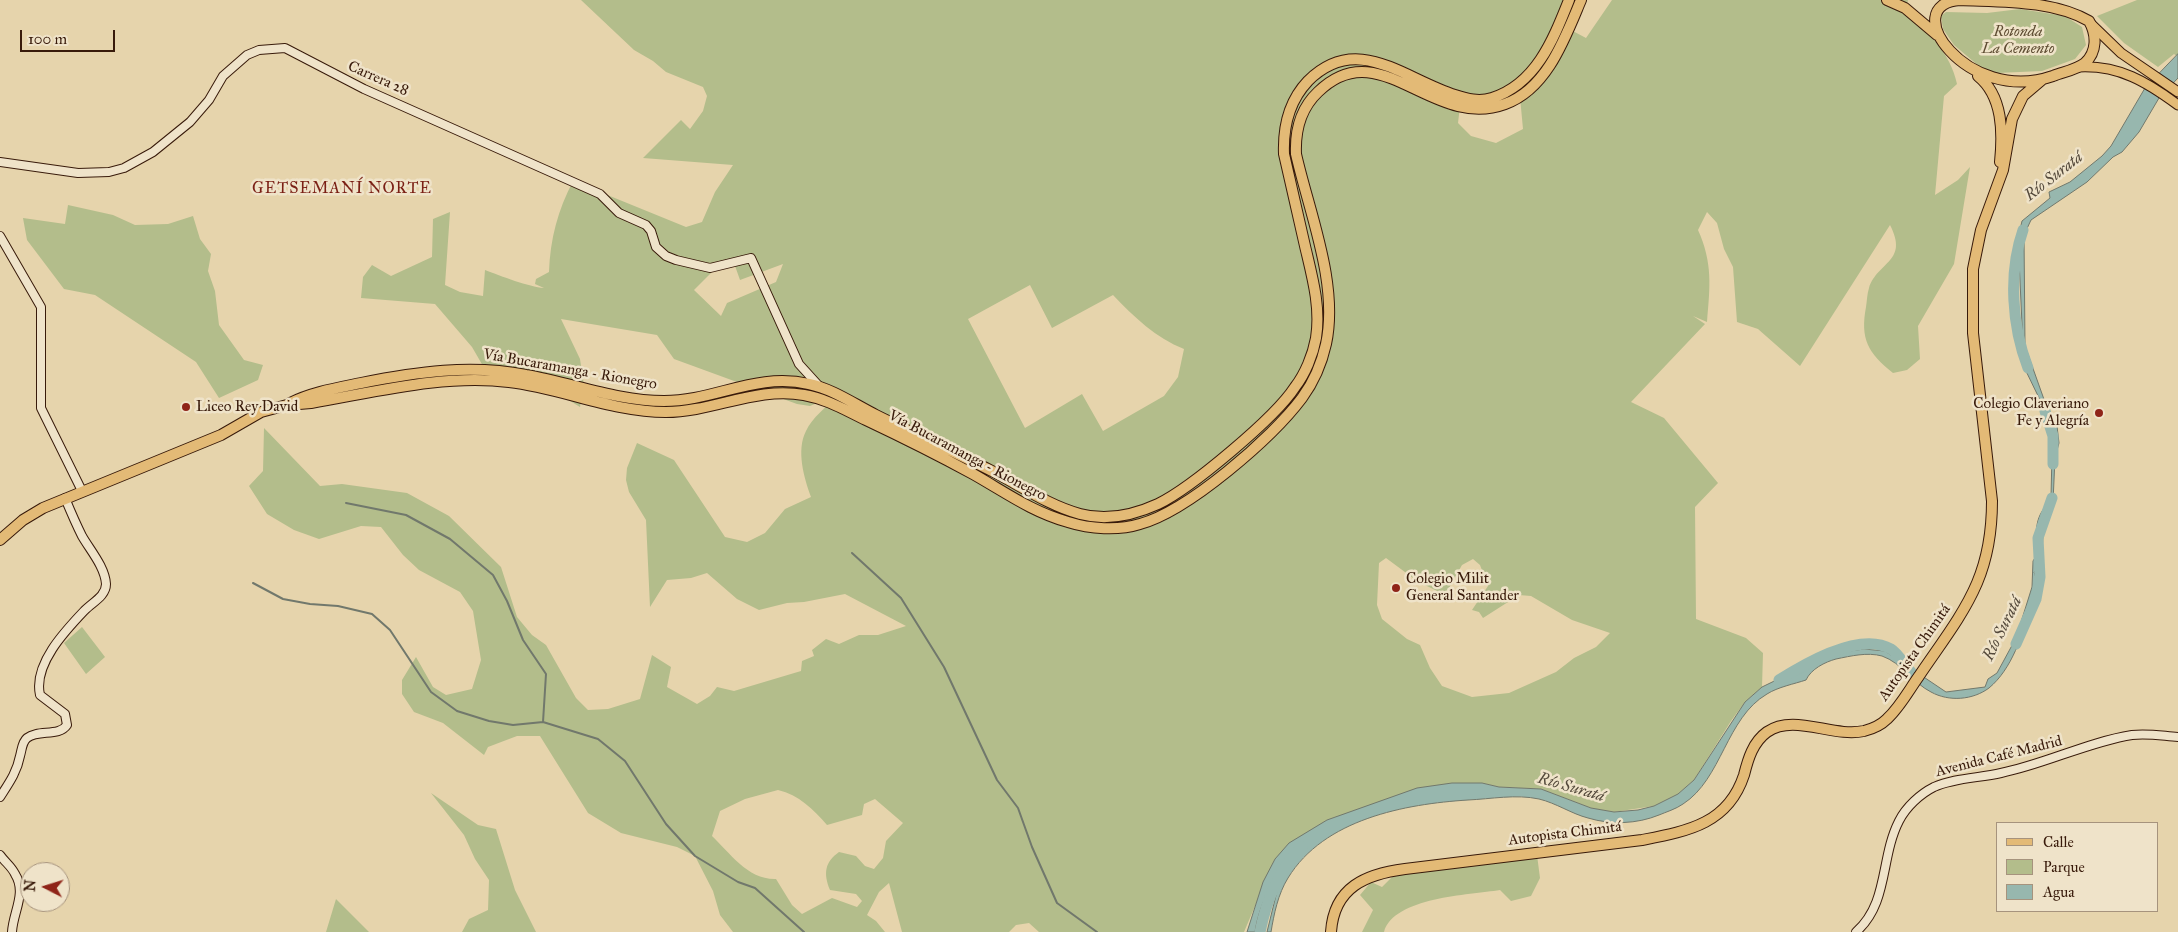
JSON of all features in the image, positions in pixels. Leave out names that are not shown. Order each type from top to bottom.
[{"type":"highway","name":"Vía Bucaramanga - Rionegro","points":[[287,405],[302,397],[340,387],[416,373],[465,369],[493,369],[518,373],[649,401],[686,400],[760,382],[795,382],[819,387],[993,472],[1042,500],[1069,511],[1092,517],[1127,515],[1162,502],[1221,459],[1270,415],[1295,388],[1307,367],[1315,341],[1317,318],[1316,293],[1284,154],[1284,134],[1295,98],[1306,83],[1316,74],[1333,64],[1348,59],[1365,59],[1386,64],[1422,83],[1462,98],[1476,100],[1491,98],[1517,87],[1532,73],[1554,35],[1569,0]]},
{"type":"highway","name":"Vía Bucaramanga - Rionegro","points":[[0,540],[23,520],[65,498],[221,435],[261,412],[287,405],[311,403],[463,379],[521,384],[594,402],[646,411],[693,410],[759,394],[779,392],[806,395],[833,403],[900,436],[972,474],[1015,500],[1045,514],[1067,522],[1095,527],[1140,525],[1198,495],[1226,471],[1287,416],[1304,395],[1316,372],[1326,344],[1329,317],[1328,292],[1296,154],[1295,134],[1300,119],[1316,93],[1338,77],[1365,70],[1384,75],[1438,101],[1460,107],[1479,110],[1506,104],[1520,97],[1537,81],[1550,63],[1569,29],[1581,0]]},
{"type":"highway","points":[[1887,0],[1916,16],[1941,40],[1956,58],[1972,70],[2002,80],[2027,81],[2043,79],[2078,67],[2088,59],[2094,48],[2095,36],[2089,22],[2062,8],[2045,5],[1959,0],[1944,6],[1936,16],[1936,29],[1941,40]]},
{"type":"highway","name":"Autopista Chimitá","points":[[1972,70],[1990,88],[1999,111],[2001,160],[1992,202]]},
{"type":"highway","name":"Autopista Chimitá","points":[[1330,932],[1334,915],[1342,899],[1364,878],[1379,872],[1642,840],[1690,828],[1720,814],[1726,808],[1739,789],[1754,746],[1768,731],[1780,726],[1792,726],[1850,732],[1862,731],[1887,719],[1904,698],[1962,613],[1977,582],[1986,557],[1991,528],[1992,501],[1972,333],[1972,301],[1976,251],[2003,170],[2012,119],[2018,105],[2032,87],[2043,79]]},
{"type":"main road","points":[[2089,22],[2121,53],[2176,90]]},
{"type":"main road","points":[[2078,67],[2112,68],[2144,82],[2178,106]]},
{"type":"street","name":"Carrera 28","points":[[0,162],[78,173],[109,172],[124,168],[153,152],[190,122],[209,100],[223,76],[247,55],[260,50],[285,48],[364,89],[600,194],[619,214],[646,225],[651,231],[656,247],[666,256],[691,265],[710,268],[751,258],[799,364]]},
{"type":"street","points":[[0,236],[31,287],[41,308],[41,408],[82,491]]},
{"type":"street","points":[[799,364],[819,387]]},
{"type":"street","points":[[795,382],[800,374],[799,364]]},
{"type":"street","points":[[0,797],[16,774],[22,746],[26,739],[35,734],[60,730],[67,725],[65,714],[40,695],[39,690],[44,665],[58,642],[78,618],[104,593],[106,584],[101,568],[82,535],[65,498]]},
{"type":"street","name":"Avenida Café Madrid","points":[[1856,932],[1867,920],[1878,901],[1892,838],[1899,820],[1912,803],[1931,789],[1948,782],[2025,767],[2126,736],[2178,737]]},
{"type":"street","points":[[0,855],[15,872],[20,885],[19,904],[12,932]]},
{"type":"green space","points":[[581,0],[1581,0],[1569,29],[1586,38],[1612,0],[1908,0],[1906,8],[1930,34],[1944,53],[1957,84],[1944,96],[1935,195],[1958,180],[1970,167],[1954,264],[1918,326],[1920,359],[1907,370],[1893,373],[1884,366],[1872,352],[1865,337],[1864,318],[1869,288],[1873,279],[1894,254],[1896,247],[1895,237],[1890,225],[1800,366],[1758,329],[1737,322],[1733,267],[1724,249],[1717,223],[1707,212],[1698,230],[1708,264],[1707,322],[1693,316],[1705,324],[1631,402],[1664,418],[1718,483],[1695,507],[1696,619],[1746,638],[1763,653],[1762,687],[1745,702],[1694,780],[1678,794],[1654,806],[1614,812],[1591,808],[1541,789],[1499,787],[1482,783],[1452,783],[1327,820],[1275,859],[1244,932],[1039,932],[1029,923],[1016,925],[1009,932],[902,932],[889,883],[879,892],[867,915],[876,921],[885,932],[733,932],[720,915],[713,891],[695,856],[677,847],[621,833],[588,813],[540,736],[517,736],[488,747],[484,755],[443,723],[414,712],[402,694],[402,680],[416,657],[433,687],[446,695],[472,689],[481,660],[473,611],[460,592],[419,570],[403,555],[381,527],[361,526],[319,539],[294,530],[267,514],[249,486],[263,471],[264,428],[320,486],[342,484],[407,493],[449,516],[501,567],[517,617],[532,635],[546,645],[576,698],[588,710],[608,709],[640,699],[652,655],[671,667],[667,687],[697,704],[710,696],[717,687],[734,691],[801,671],[802,661],[814,656],[812,650],[826,639],[839,644],[859,635],[878,635],[906,626],[845,594],[804,602],[787,603],[759,610],[737,599],[707,573],[691,578],[667,580],[650,607],[646,520],[629,492],[626,480],[627,468],[637,443],[674,460],[725,537],[747,542],[765,533],[785,509],[811,497],[802,464],[803,439],[812,421],[836,395],[810,406],[797,404],[674,359],[657,335],[561,319],[580,359],[584,385],[580,407],[554,391],[468,382],[308,406],[314,395],[483,366],[472,347],[435,304],[361,298],[363,277],[372,265],[391,276],[432,257],[433,219],[450,212],[445,285],[460,292],[483,296],[485,270],[544,288],[535,284],[536,279],[549,272],[551,248],[556,225],[573,181],[686,227],[702,222],[715,192],[733,165],[643,158],[681,120],[690,129],[703,111],[707,96],[703,87],[666,72],[653,61],[634,50]],"holes":[[[1520,97],[1523,129],[1496,143],[1471,136],[1458,123],[1460,106]],[[734,263],[740,280],[783,264],[776,282],[727,303],[721,316],[694,290],[720,264]],[[1030,285],[1052,328],[1113,295],[1146,326],[1164,339],[1184,349],[1178,377],[1164,396],[1103,431],[1082,394],[1025,428],[968,319]],[[1386,558],[1417,581],[1445,595],[1462,565],[1473,559],[1480,565],[1488,586],[1472,610],[1479,612],[1483,618],[1519,595],[1531,596],[1572,620],[1610,633],[1596,647],[1574,658],[1556,672],[1509,693],[1472,697],[1442,686],[1430,668],[1420,645],[1407,639],[1382,619],[1377,605],[1379,563]],[[778,790],[793,795],[805,803],[827,825],[862,815],[864,804],[875,799],[903,823],[886,841],[883,858],[874,869],[865,866],[856,856],[839,852],[828,864],[826,878],[830,890],[856,894],[862,901],[857,907],[832,898],[802,914],[792,905],[776,879],[766,878],[748,870],[712,836],[720,811],[745,799]]]},
{"type":"green space","points":[[2137,0],[2178,0],[2178,57],[2174,54],[2158,67],[2124,43],[2097,16]]},
{"type":"green space","name":"Rotonda La Cemento","points":[[2020,9],[2065,16],[2082,27],[2086,45],[2075,59],[2042,71],[1997,73],[1980,67],[1954,45],[1943,29],[1941,16],[1946,12],[1987,13]]},
{"type":"green space","points":[[68,205],[113,215],[135,225],[168,224],[193,216],[200,239],[211,254],[208,271],[215,291],[219,325],[244,360],[263,365],[258,380],[219,398],[196,362],[95,295],[64,289],[27,240],[23,218],[65,224]]},
{"type":"green space","points":[[82,627],[105,657],[86,674],[64,643]]},
{"type":"green space","points":[[431,793],[478,825],[496,829],[515,890],[536,932],[462,932],[469,919],[488,910],[489,880],[475,859],[464,835]]},
{"type":"green space","points":[[1537,855],[1540,878],[1531,896],[1511,901],[1500,890],[1452,896],[1402,911],[1391,920],[1384,932],[1362,932],[1373,910],[1360,895],[1371,882],[1382,887],[1396,873]]},
{"type":"green space","points":[[336,899],[369,932],[326,932]]},
{"type":"water","points":[[2178,54],[2178,78],[2159,98],[2139,132],[2122,152],[2113,157],[2087,182],[2031,220],[2024,235],[2025,346],[2046,405],[2057,426],[2059,443],[2055,458],[2053,502],[2044,519],[2041,568],[2034,572],[2037,581],[2027,617],[2016,650],[2004,671],[1989,688],[1968,697],[1945,697],[1931,692],[1896,663],[1882,656],[1871,654],[1832,660],[1815,669],[1806,680],[1771,692],[1753,705],[1742,718],[1707,780],[1696,793],[1674,809],[1651,818],[1633,822],[1606,822],[1582,816],[1539,799],[1504,797],[1418,806],[1368,818],[1344,828],[1322,841],[1303,858],[1285,884],[1277,904],[1271,932],[1267,932],[1279,883],[1296,853],[1281,871],[1265,899],[1257,920],[1255,932],[1247,932],[1263,882],[1275,859],[1289,843],[1327,820],[1417,788],[1452,783],[1482,783],[1499,787],[1541,789],[1591,808],[1614,812],[1638,810],[1654,806],[1678,794],[1694,780],[1745,702],[1762,687],[1799,669],[1842,652],[1864,649],[1885,651],[1946,692],[1985,687],[1988,679],[1997,673],[2016,638],[2032,587],[2033,561],[2039,551],[2036,531],[2037,524],[2042,512],[2051,502],[2052,453],[2055,442],[2041,402],[2024,367],[2018,238],[2022,221],[2050,198],[2049,192],[2070,182],[2102,156],[2111,146],[2145,88]]},
{"type":"waterway","name":"Río Suratá","points":[[2023,230],[2015,264],[2014,300],[2018,335],[2028,368]]},
{"type":"waterway","name":"Río Suratá","points":[[2045,411],[2053,436],[2053,464]]},
{"type":"waterway","name":"Río Suratá","points":[[2016,644],[2036,599],[2040,577],[2038,538],[2052,498]]},
{"type":"waterway","points":[[346,503],[406,515],[450,539],[493,575],[507,601],[523,640],[546,674],[543,722]]},
{"type":"waterway","points":[[852,553],[901,598],[944,667],[997,780],[1018,808],[1032,847],[1057,903],[1097,932]]},
{"type":"waterway","points":[[253,583],[283,599],[310,604],[338,606],[372,614],[390,630],[431,692],[457,711],[489,721],[513,725],[543,722],[598,739],[625,761],[666,824],[695,856],[738,882],[755,888],[804,932]]},
{"type":"waterway","name":"Río Suratá","points":[[1779,680],[1817,658],[1864,644],[1878,645],[1891,649],[1911,672]]},
{"type":"waterway","name":"Río Suratá","points":[[1260,932],[1270,897],[1280,875],[1302,847]]},
{"type":"place","name":"Liceo Rey David","points":[[186,407]]},
{"type":"place","name":"Colegio Claveriano Fe y Alegría","points":[[2099,413]]},
{"type":"place","name":"Colegio Milit General Santander","points":[[1396,588]]},
{"type":"district","name":"GETSEMANÍ NORTE","points":[[342,189]]}]
